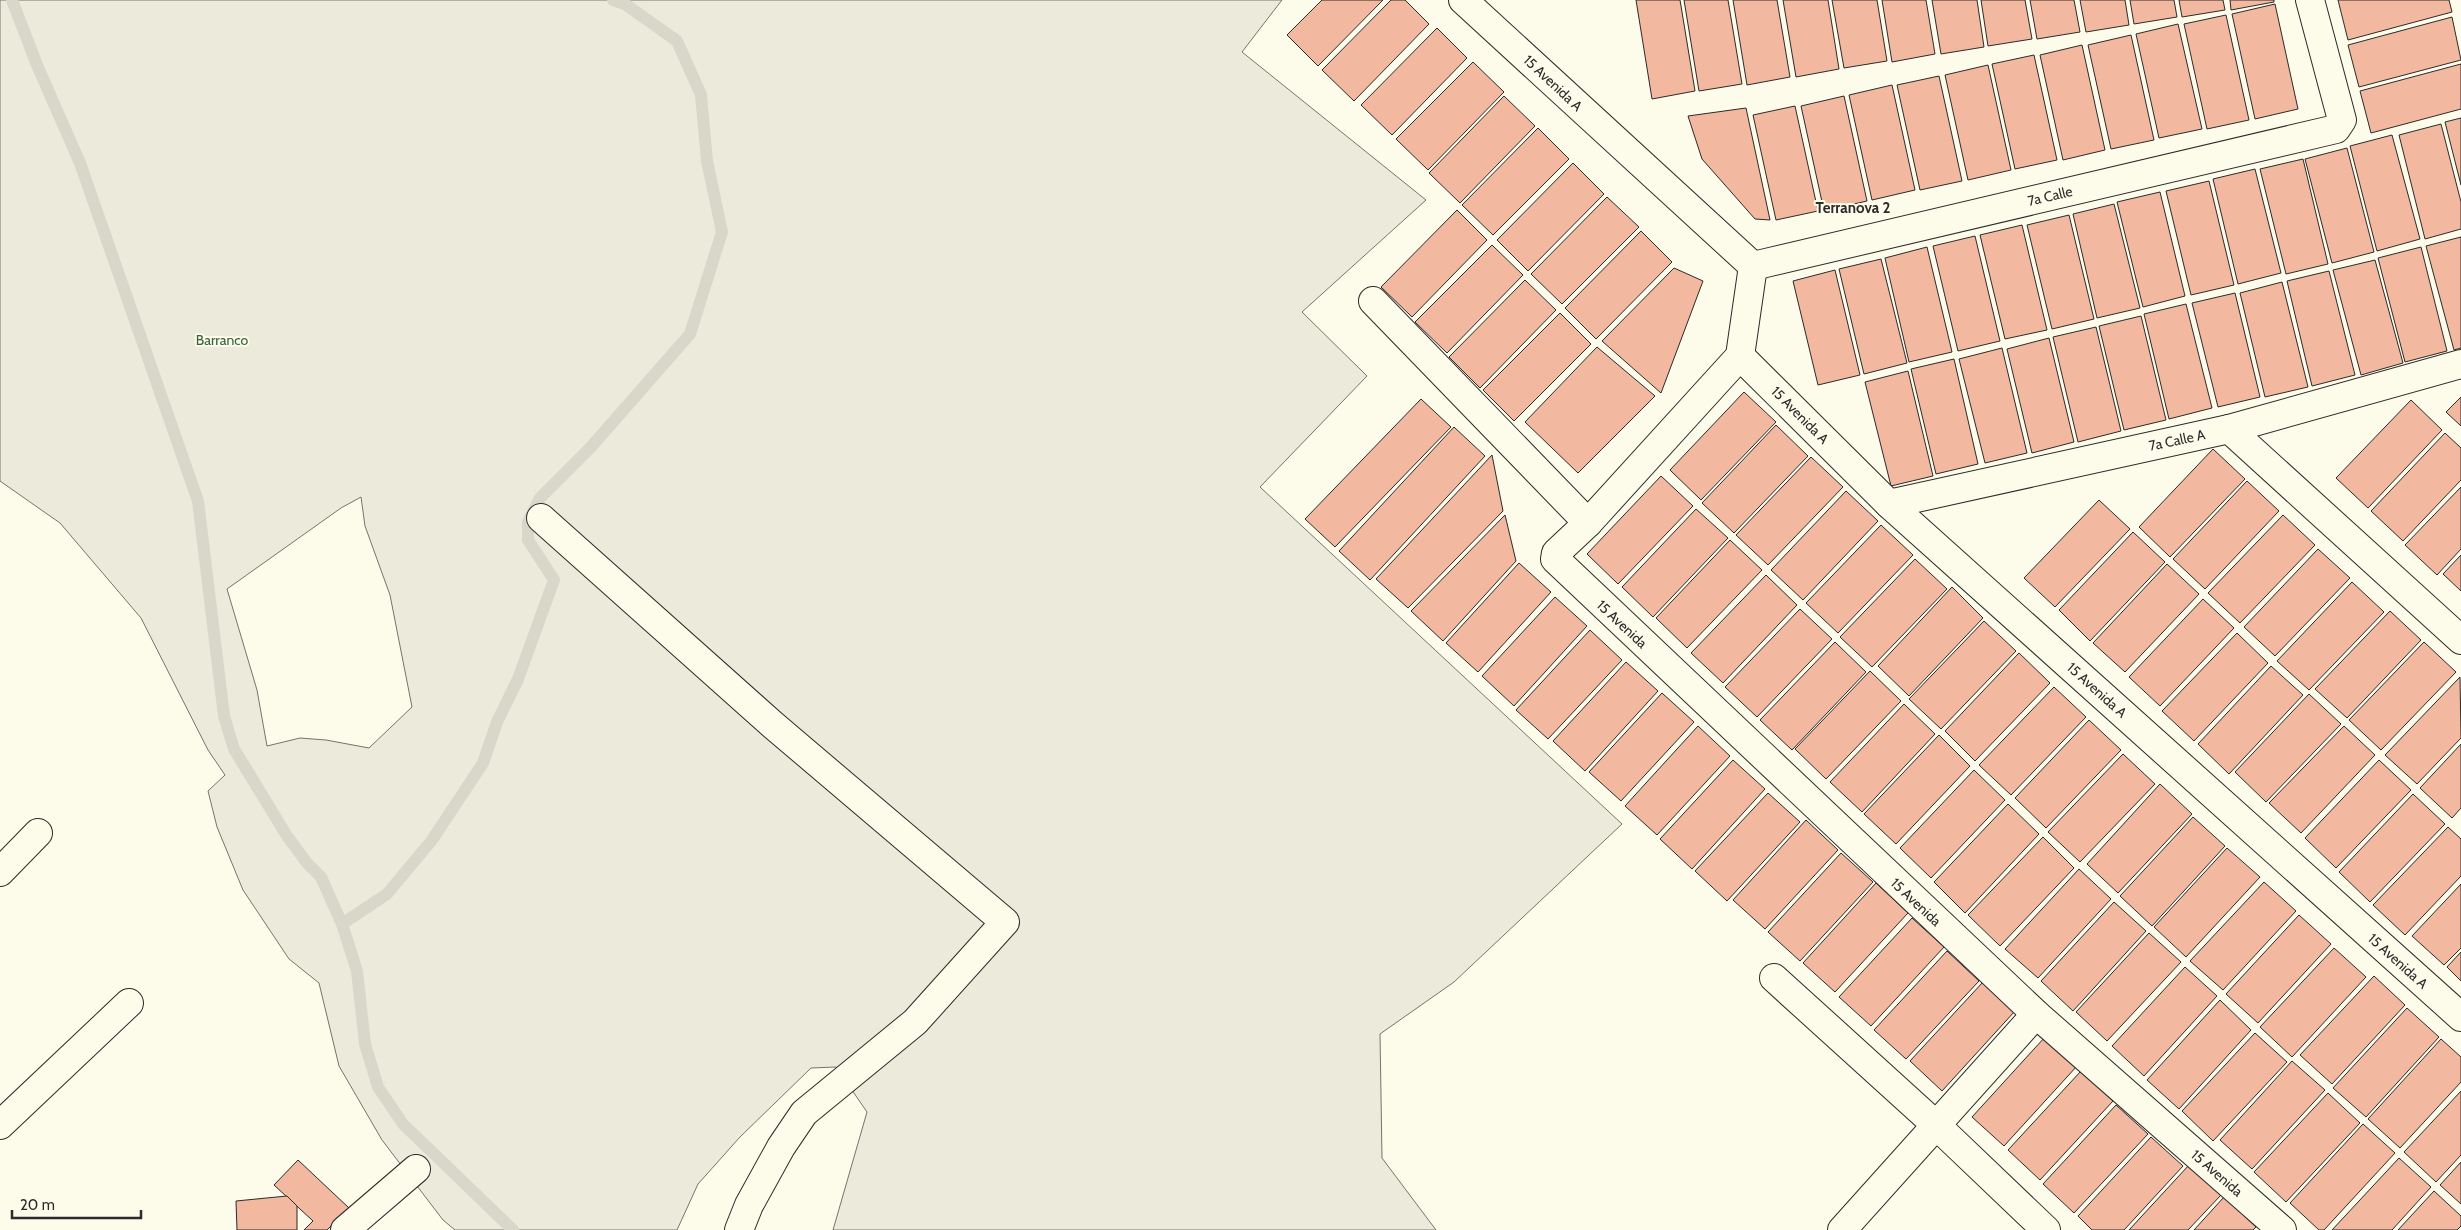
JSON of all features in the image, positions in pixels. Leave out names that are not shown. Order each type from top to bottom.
[{"type":"street","name":"15 Avenida A","points":[[1463,0],[1753,266]]},
{"type":"street","name":"7a Calle","points":[[1753,266],[2336,129],[2342,120],[2310,0]]},
{"type":"street","points":[[1373,301],[1588,523],[1740,356],[1753,266]]},
{"type":"street","name":"15 Avenida A","points":[[1740,356],[1890,504],[2461,1017]]},
{"type":"street","name":"7a Calle A","points":[[1890,504],[2229,429],[2461,364]]},
{"type":"street","points":[[2229,429],[2461,640]]},
{"type":"street","points":[[541,518],[773,725],[1005,922],[915,1022],[804,1113],[781,1147],[749,1205],[739,1230]]},
{"type":"street","name":"15 Avenida","points":[[1588,523],[1556,553],[1555,559],[1559,565],[2036,1014],[2282,1230]]},
{"type":"street","points":[[0,872],[38,833]]},
{"type":"street","points":[[1774,978],[1936,1125],[2046,1230]]},
{"type":"street","points":[[0,1126],[129,1003]]},
{"type":"street","points":[[1842,1230],[2036,1014]]},
{"type":"street","points":[[346,1230],[416,1169]]},
{"type":"green space","name":"Barranco","points":[[0,0],[1282,0],[1242,52],[1426,200],[1302,312],[1367,376],[1260,487],[1622,824],[1454,982],[1380,1034],[1382,1158],[1436,1230],[833,1230],[867,1112],[836,1067],[811,1068],[740,1137],[698,1184],[677,1230],[455,1230],[443,1220],[382,1140],[339,1066],[319,983],[289,959],[243,890],[217,827],[208,791],[225,775],[208,750],[141,618],[60,523],[0,481]],"holes":[[[361,497],[365,526],[390,595],[412,707],[369,748],[326,740],[300,738],[267,746],[257,690],[227,589],[341,508]]]},
{"type":"building","points":[[1322,0],[1383,0],[1318,66],[1287,35]]},
{"type":"building","points":[[1391,0],[1405,0],[1429,24],[1354,101],[1322,70]]},
{"type":"building","points":[[1636,0],[1680,0],[1695,91],[1652,99]]},
{"type":"building","points":[[1684,0],[1728,0],[1742,84],[1699,91]]},
{"type":"building","points":[[1733,0],[1777,0],[1790,77],[1747,85]]},
{"type":"building","points":[[1783,0],[1828,0],[1839,69],[1796,77]]},
{"type":"building","points":[[1832,0],[1877,0],[1887,61],[1844,68]]},
{"type":"building","points":[[1882,0],[1926,0],[1935,54],[1892,62]]},
{"type":"building","points":[[1932,0],[1977,0],[1984,47],[1941,54]]},
{"type":"building","points":[[1981,0],[2025,0],[2032,39],[1988,46]]},
{"type":"building","points":[[2030,0],[2074,0],[2080,32],[2037,39]]},
{"type":"building","points":[[2080,0],[2125,0],[2129,25],[2086,32]]},
{"type":"building","points":[[2130,0],[2174,0],[2177,17],[2134,24]]},
{"type":"building","points":[[2179,0],[2223,0],[2225,10],[2182,17]]},
{"type":"building","points":[[2230,0],[2274,0],[2274,2],[2231,10]]},
{"type":"building","points":[[2338,0],[2449,0],[2452,12],[2348,40]]},
{"type":"building","points":[[2275,4],[2298,109],[2255,119],[2232,14]]},
{"type":"building","points":[[2226,15],[2249,120],[2207,129],[2184,24]]},
{"type":"building","points":[[2452,17],[2461,60],[2359,87],[2348,45]]},
{"type":"building","points":[[2178,24],[2202,129],[2159,138],[2136,34]]},
{"type":"building","points":[[1437,28],[1467,58],[1392,135],[1361,105]]},
{"type":"building","points":[[2131,35],[2154,140],[2111,149],[2088,45]]},
{"type":"building","points":[[2082,45],[2105,150],[2063,160],[2040,55]]},
{"type":"building","points":[[2034,55],[2057,160],[2015,169],[1992,64]]},
{"type":"building","points":[[1473,62],[1504,92],[1428,170],[1396,139]]},
{"type":"building","points":[[2461,64],[2461,109],[2371,133],[2360,91]]},
{"type":"building","points":[[1988,65],[2011,170],[1968,180],[1945,75]]},
{"type":"building","points":[[1939,76],[1962,181],[1920,190],[1897,85]]},
{"type":"building","points":[[1892,85],[1915,190],[1872,200],[1849,95]]},
{"type":"building","points":[[1504,96],[1535,126],[1460,203],[1429,173]]},
{"type":"building","points":[[1844,96],[1867,201],[1824,211],[1801,106]]},
{"type":"building","points":[[1795,106],[1818,211],[1776,220],[1753,115]]},
{"type":"building","points":[[1746,108],[1770,220],[1755,219],[1702,159],[1688,116]]},
{"type":"building","points":[[2461,118],[2461,185],[2445,122]]},
{"type":"building","points":[[2441,124],[2461,202],[2461,229],[2425,239],[2399,135]]},
{"type":"building","points":[[1538,128],[1569,159],[1493,235],[1462,205]]},
{"type":"building","points":[[2392,135],[2420,239],[2377,251],[2350,146]]},
{"type":"building","points":[[2347,148],[2374,252],[2332,263],[2305,159]]},
{"type":"building","points":[[2303,159],[2328,264],[2286,274],[2260,169]]},
{"type":"building","points":[[1573,163],[1604,194],[1528,271],[1497,240]]},
{"type":"building","points":[[2255,169],[2281,273],[2238,284],[2213,179]]},
{"type":"building","points":[[2209,181],[2234,285],[2191,295],[2166,191]]},
{"type":"building","points":[[2160,192],[2185,296],[2143,307],[2117,202]]},
{"type":"building","points":[[1607,197],[1639,227],[1562,304],[1531,274]]},
{"type":"building","points":[[2114,204],[2140,308],[2097,318],[2073,214]]},
{"type":"building","points":[[1457,210],[1487,240],[1412,317],[1381,287]]},
{"type":"building","points":[[2069,215],[2094,319],[2052,329],[2027,225]]},
{"type":"building","points":[[2022,225],[2047,330],[2005,339],[1980,235]]},
{"type":"building","points":[[1641,231],[1672,262],[1596,339],[1565,308]]},
{"type":"building","points":[[1975,236],[2000,341],[1958,351],[1933,246]]},
{"type":"building","points":[[2461,237],[2461,348],[2454,350],[2426,246]]},
{"type":"building","points":[[1492,245],[1523,275],[1447,353],[1415,322]]},
{"type":"building","points":[[1927,247],[1952,352],[1909,362],[1885,258]]},
{"type":"building","points":[[2421,247],[2447,351],[2405,362],[2378,258]]},
{"type":"building","points":[[1881,259],[1907,363],[1864,374],[1839,269]]},
{"type":"building","points":[[2375,260],[2403,363],[2361,375],[2333,270]]},
{"type":"building","points":[[1674,268],[1703,281],[1661,393],[1602,341]]},
{"type":"building","points":[[1835,270],[1860,375],[1818,385],[1793,281]]},
{"type":"building","points":[[2329,271],[2355,375],[2312,386],[2287,281]]},
{"type":"building","points":[[1525,280],[1556,310],[1480,388],[1449,357]]},
{"type":"building","points":[[2282,282],[2308,387],[2265,397],[2240,293]]},
{"type":"building","points":[[2235,293],[2260,397],[2218,407],[2192,303]]},
{"type":"building","points":[[2186,304],[2212,408],[2169,419],[2144,314]]},
{"type":"building","points":[[1560,313],[1591,344],[1514,421],[1483,390]]},
{"type":"building","points":[[2141,316],[2166,420],[2124,430],[2099,326]]},
{"type":"building","points":[[2096,327],[2121,431],[2078,442],[2053,337]]},
{"type":"building","points":[[2049,338],[2074,442],[2032,453],[2007,349]]},
{"type":"building","points":[[1597,347],[1655,396],[1578,473],[1525,422]]},
{"type":"building","points":[[2002,348],[2027,453],[1985,463],[1959,359]]},
{"type":"building","points":[[1954,359],[1978,464],[1936,474],[1911,369]]},
{"type":"building","points":[[1908,371],[1933,476],[1891,486],[1865,382]]},
{"type":"building","points":[[1744,392],[1776,422],[1701,500],[1670,470]]},
{"type":"building","points":[[2461,397],[2461,426],[2446,412]]},
{"type":"building","points":[[1421,399],[1451,427],[1335,547],[1305,519]]},
{"type":"building","points":[[2411,400],[2442,430],[2368,508],[2336,478]]},
{"type":"building","points":[[1776,425],[1808,456],[1734,533],[1702,503]]},
{"type":"building","points":[[1454,427],[1485,456],[1370,580],[1339,551]]},
{"type":"building","points":[[2445,433],[2461,448],[2461,480],[2403,541],[2371,511]]},
{"type":"building","points":[[2213,449],[2245,479],[2170,557],[2139,527]]},
{"type":"building","points":[[1492,455],[1503,511],[1408,608],[1376,579]]},
{"type":"building","points":[[1811,457],[1843,487],[1768,565],[1736,535]]},
{"type":"building","points":[[1661,476],[1693,506],[1618,584],[1587,554]]},
{"type":"building","points":[[2247,481],[2279,511],[2205,589],[2173,559]]},
{"type":"building","points":[[2461,487],[2461,549],[2437,575],[2405,545]]},
{"type":"building","points":[[1846,491],[1878,521],[1803,600],[1771,570]]},
{"type":"building","points":[[2099,500],[2130,529],[2055,607],[2024,578]]},
{"type":"building","points":[[1696,509],[1728,538],[1653,617],[1622,587]]},
{"type":"building","points":[[1505,515],[1516,561],[1443,641],[1411,611]]},
{"type":"building","points":[[2283,515],[2315,545],[2240,623],[2208,593]]},
{"type":"building","points":[[1881,525],[1913,555],[1838,633],[1806,603]]},
{"type":"building","points":[[2133,532],[2165,562],[2090,641],[2059,610]]},
{"type":"building","points":[[1730,540],[1762,570],[1687,648],[1656,618]]},
{"type":"building","points":[[2318,549],[2350,578],[2275,656],[2244,627]]},
{"type":"building","points":[[2461,555],[2461,591],[2443,574]]},
{"type":"building","points":[[1915,559],[1947,589],[1872,667],[1840,637]]},
{"type":"building","points":[[1519,563],[1551,592],[1478,672],[1446,643]]},
{"type":"building","points":[[2167,564],[2199,594],[2125,672],[2093,643]]},
{"type":"building","points":[[1766,575],[1797,605],[1723,683],[1691,653]]},
{"type":"building","points":[[2352,582],[2384,612],[2309,690],[2277,661]]},
{"type":"building","points":[[1952,587],[1983,618],[1909,696],[1878,666]]},
{"type":"building","points":[[1555,597],[1587,626],[1514,706],[1482,676]]},
{"type":"building","points":[[2203,599],[2234,628],[2160,706],[2129,677]]},
{"type":"building","points":[[1800,609],[1832,639],[1757,717],[1725,687]]},
{"type":"building","points":[[2390,611],[2421,640],[2347,718],[2315,689]]},
{"type":"building","points":[[1984,621],[2016,651],[1941,729],[1909,699]]},
{"type":"building","points":[[1590,630],[1622,660],[1548,739],[1516,710]]},
{"type":"building","points":[[2237,633],[2268,663],[2194,741],[2162,711]]},
{"type":"building","points":[[1835,642],[1866,672],[1792,750],[1760,720]]},
{"type":"building","points":[[2424,642],[2456,672],[2381,750],[2349,720]]},
{"type":"building","points":[[2019,653],[2050,683],[1975,761],[1945,731]]},
{"type":"building","points":[[1626,662],[1658,691],[1585,771],[1553,741]]},
{"type":"building","points":[[2271,666],[2303,695],[2229,774],[2198,744]]},
{"type":"building","points":[[1870,671],[1901,701],[1826,779],[1795,749]]},
{"type":"building","points":[[2460,677],[2461,738],[2417,784],[2385,755]]},
{"type":"building","points":[[2054,687],[2086,717],[2011,795],[1979,765]]},
{"type":"building","points":[[1662,693],[1694,722],[1621,801],[1589,772]]},
{"type":"building","points":[[2309,694],[2341,724],[2266,802],[2235,772]]},
{"type":"building","points":[[1904,704],[1935,734],[1862,812],[1830,782]]},
{"type":"building","points":[[2089,720],[2121,750],[2046,828],[2015,798]]},
{"type":"building","points":[[1698,726],[1730,756],[1657,835],[1625,806]]},
{"type":"building","points":[[2344,726],[2375,755],[2301,833],[2269,803]]},
{"type":"building","points":[[1939,735],[1970,766],[1896,844],[1864,814]]},
{"type":"building","points":[[2461,744],[2461,808],[2452,818],[2420,788]]},
{"type":"building","points":[[2123,754],[2155,784],[2080,862],[2048,832]]},
{"type":"building","points":[[1733,760],[1765,789],[1692,869],[1660,839]]},
{"type":"building","points":[[2379,760],[2411,790],[2336,868],[2305,838]]},
{"type":"building","points":[[1974,770],[2005,800],[1931,878],[1900,848]]},
{"type":"building","points":[[2160,784],[2192,814],[2118,893],[2087,864]]},
{"type":"building","points":[[1768,793],[1800,822],[1727,901],[1695,871]]},
{"type":"building","points":[[2413,794],[2445,824],[2370,902],[2339,872]]},
{"type":"building","points":[[2008,804],[2039,834],[1965,913],[1934,882]]},
{"type":"building","points":[[2193,817],[2225,846],[2152,926],[2120,896]]},
{"type":"building","points":[[1806,820],[1838,850],[1765,929],[1733,900]]},
{"type":"building","points":[[2448,827],[2461,839],[2461,876],[2405,935],[2373,905]]},
{"type":"building","points":[[2043,837],[2074,868],[2000,946],[1968,915]]},
{"type":"building","points":[[2227,848],[2260,877],[2186,957],[2154,927]]},
{"type":"building","points":[[1841,853],[1873,882],[1800,961],[1768,932]]},
{"type":"building","points":[[2079,869],[2111,899],[2038,978],[2005,949]]},
{"type":"building","points":[[2264,882],[2296,911],[2223,990],[2190,961]]},
{"type":"building","points":[[1876,883],[1908,913],[1835,992],[1803,963]]},
{"type":"building","points":[[2461,884],[2461,948],[2444,965],[2412,936]]},
{"type":"building","points":[[2114,902],[2146,931],[2073,1011],[2041,981]]},
{"type":"building","points":[[2299,915],[2331,944],[2258,1023],[2226,994]]},
{"type":"building","points":[[1912,918],[1944,947],[1871,1026],[1839,997]]},
{"type":"building","points":[[2149,933],[2181,962],[2107,1041],[2076,1012]]},
{"type":"building","points":[[2334,948],[2366,977],[2292,1057],[2260,1027]]},
{"type":"building","points":[[1947,951],[1979,981],[1906,1059],[1874,1030]]},
{"type":"building","points":[[2461,952],[2461,981],[2447,967]]},
{"type":"building","points":[[2185,967],[2217,996],[2144,1076],[2112,1046]]},
{"type":"building","points":[[2374,976],[2405,1005],[2332,1084],[2300,1055]]},
{"type":"building","points":[[1983,982],[2015,1011],[1942,1091],[1910,1061]]},
{"type":"building","points":[[2220,1000],[2251,1030],[2179,1109],[2147,1080]]},
{"type":"building","points":[[2407,1008],[2439,1037],[2366,1117],[2333,1088]]},
{"type":"building","points":[[2255,1033],[2287,1062],[2213,1141],[2182,1111]]},
{"type":"building","points":[[2045,1037],[2077,1066],[2004,1146],[1972,1117]]},
{"type":"building","points":[[2441,1039],[2461,1057],[2461,1082],[2400,1148],[2368,1119]]},
{"type":"building","points":[[2292,1061],[2325,1090],[2252,1169],[2220,1140]]},
{"type":"building","points":[[2081,1071],[2113,1101],[2040,1180],[2008,1150]]},
{"type":"building","points":[[2461,1091],[2461,1155],[2436,1182],[2404,1152]]},
{"type":"building","points":[[2328,1093],[2360,1123],[2286,1202],[2254,1172]]},
{"type":"building","points":[[2116,1105],[2148,1134],[2074,1213],[2043,1184]]},
{"type":"building","points":[[2363,1124],[2395,1153],[2324,1230],[2319,1230],[2290,1203]]},
{"type":"building","points":[[2151,1137],[2183,1166],[2124,1230],[2092,1230],[2078,1216]]},
{"type":"building","points":[[2399,1158],[2431,1187],[2392,1230],[2332,1230]]},
{"type":"building","points":[[298,1160],[349,1208],[327,1230],[304,1230],[313,1221],[274,1185]]},
{"type":"building","points":[[2461,1162],[2461,1204],[2440,1185]]},
{"type":"building","points":[[2189,1165],[2221,1195],[2188,1230],[2129,1230]]},
{"type":"building","points":[[2434,1191],[2461,1216],[2461,1226],[2457,1230],[2398,1230]]},
{"type":"building","points":[[287,1196],[297,1206],[297,1230],[237,1230],[236,1201]]},
{"type":"building","points":[[2224,1197],[2256,1227],[2253,1230],[2194,1230]]},
{"type":"waterway","points":[[12,0],[37,65],[80,163],[198,501],[224,716],[234,749],[287,836],[307,863],[321,877],[342,924],[357,971],[365,1044],[378,1087],[403,1124],[513,1230]]},
{"type":"waterway","points":[[342,924],[387,894],[432,840],[483,763],[497,722],[518,679],[554,580],[528,540],[528,522],[540,498],[591,447],[690,334],[722,232],[707,161],[701,95],[677,41],[625,4],[613,0]]},
{"type":"district","name":"Terranova 2","points":[[1853,208]]}]
